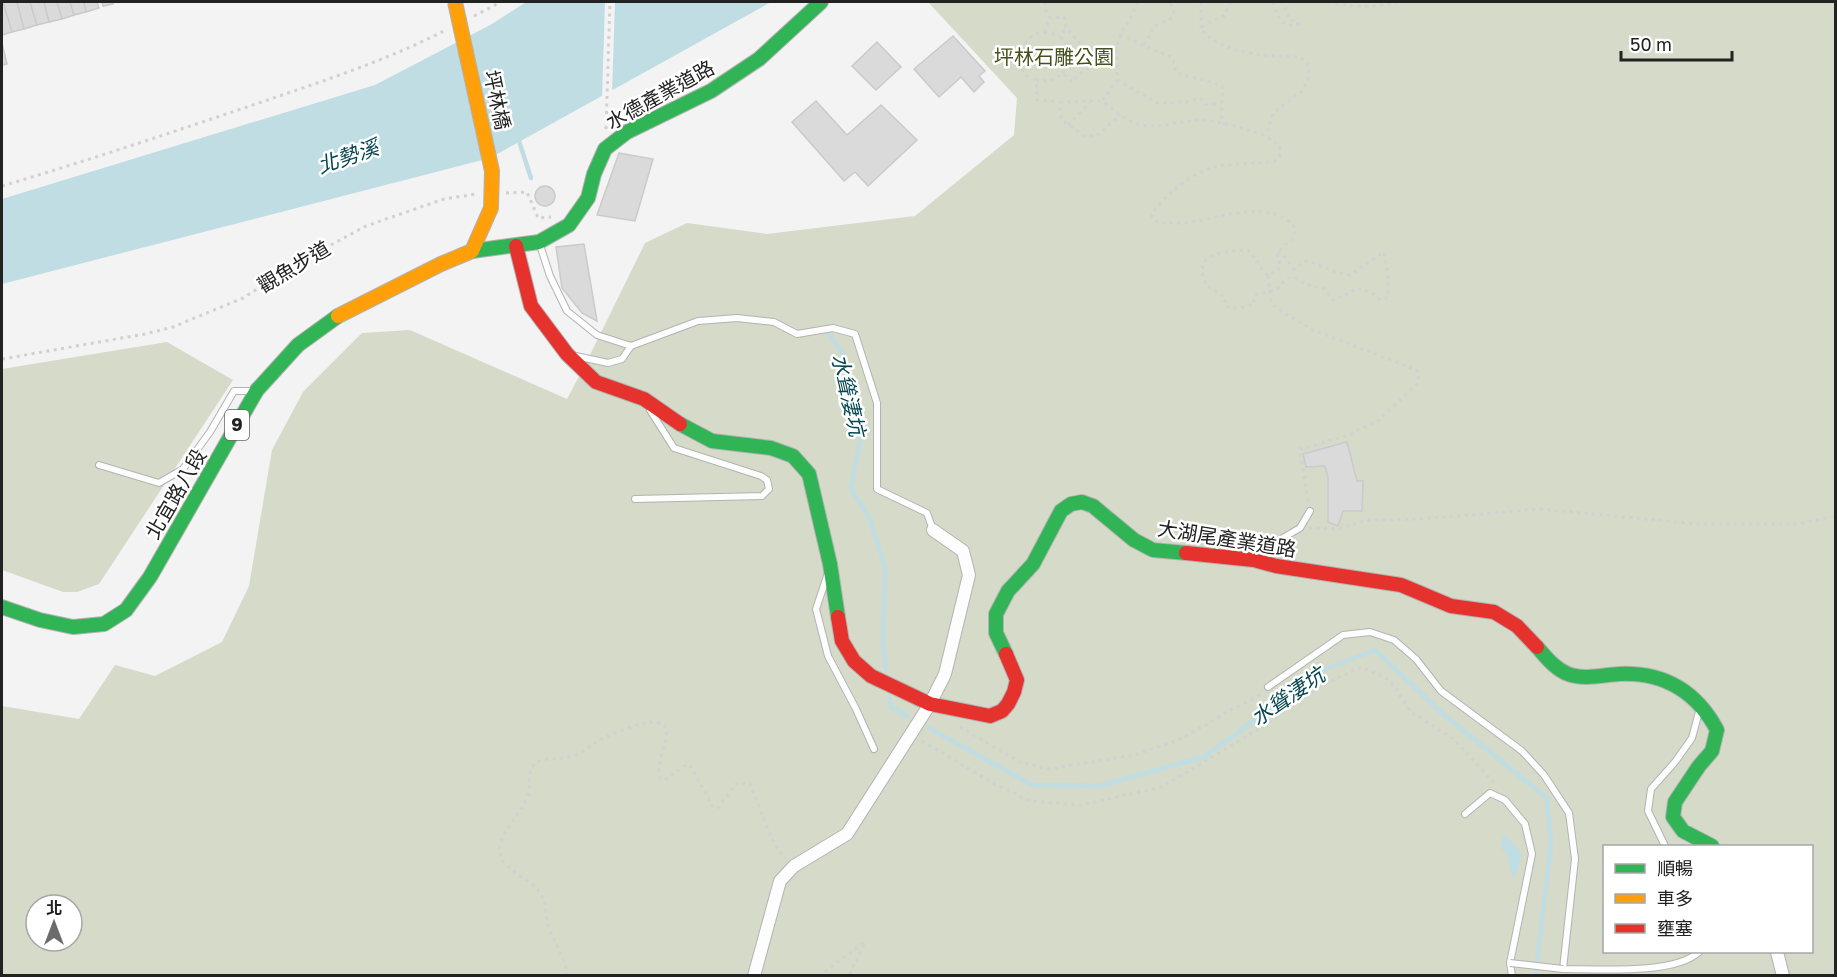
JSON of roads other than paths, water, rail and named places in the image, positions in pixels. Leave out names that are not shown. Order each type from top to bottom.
[{"type":"street","name":"坪林橋","points":[[455,2],[492,171],[491,208],[472,251]]},
{"type":"street","name":"水德產業道路","points":[[472,251],[539,242],[569,225],[588,198],[594,174],[605,149],[627,132],[711,91],[759,59],[821,2]]},
{"type":"street","name":"大湖尾產業道路","points":[[516,246],[531,306],[567,354],[596,382],[644,399],[678,423],[712,441],[771,448],[793,456],[809,474],[830,564],[842,641],[854,661],[871,676],[930,704],[990,716],[1002,711],[1014,692],[1017,680],[996,633],[996,615],[1008,591],[1033,564],[1061,511],[1071,504],[1082,502],[1093,506],[1134,540],[1153,550],[1254,560],[1285,568],[1401,585],[1451,606],[1494,612],[1517,626],[1556,668],[1569,675],[1586,677],[1649,675],[1681,688],[1701,706],[1717,730],[1712,751],[1675,802],[1673,818],[1683,831],[1710,845]]},
{"type":"street","name":"北宜路八段","points":[[2,607],[40,620],[73,627],[104,624],[126,610],[150,577],[257,390],[298,345],[333,318],[472,251]]},
{"type":"street","points":[[754,975],[780,881],[794,866],[847,834],[930,704],[945,674],[969,575],[963,551],[933,530]]},
{"type":"street","points":[[1778,953],[1783,975]]},
{"type":"lane","points":[[539,242],[550,276],[567,311],[597,335],[631,346]]},
{"type":"lane","points":[[567,354],[608,363],[622,359],[631,346],[698,321],[737,318],[774,322],[797,334],[833,328],[855,334],[877,403],[876,489],[927,513],[933,530]]},
{"type":"lane","points":[[99,465],[159,483],[183,469],[210,432],[234,391],[257,390]]},
{"type":"lane","points":[[635,499],[762,496],[769,489],[767,480],[761,476],[674,448],[644,399]]},
{"type":"lane","points":[[1254,560],[1269,546],[1300,528],[1310,511]]},
{"type":"lane","points":[[830,564],[816,609],[828,656],[856,708],[874,749]]},
{"type":"lane","points":[[1268,687],[1343,635],[1370,632],[1394,640],[1416,658],[1441,691],[1522,751],[1544,775],[1569,813],[1575,859],[1563,969]]},
{"type":"lane","points":[[1665,845],[1648,811],[1651,789],[1692,738],[1701,706]]},
{"type":"lane","points":[[1465,814],[1490,793],[1505,800],[1525,824],[1532,854],[1510,963],[1512,975]]},
{"type":"lane","points":[[1510,963],[1563,969],[1661,967],[1697,953]]},
{"type":"water","name":"北勢溪","points":[[526,2],[771,2],[490,158],[2,284],[2,199],[375,85],[492,24]]},
{"type":"water","points":[[1503,834],[1522,853],[1518,870],[1513,878],[1507,855],[1501,848]]},
{"type":"waterway","name":"水聳淒坑","points":[[518,138],[531,178]]},
{"type":"waterway","name":"水聳淒坑","points":[[826,329],[843,354],[861,435],[851,489],[870,519],[885,568],[883,642],[886,670]]},
{"type":"waterway","name":"水聳淒坑","points":[[929,728],[1032,785],[1099,786],[1204,757],[1325,669],[1375,650],[1443,714],[1547,798],[1551,846],[1535,976]]},
{"type":"waterway","name":"水聳淒坑","points":[[890,699],[891,707],[908,716]]},
{"type":"park label","name":"坪林石雕公園","points":[[1054,57]]}]
